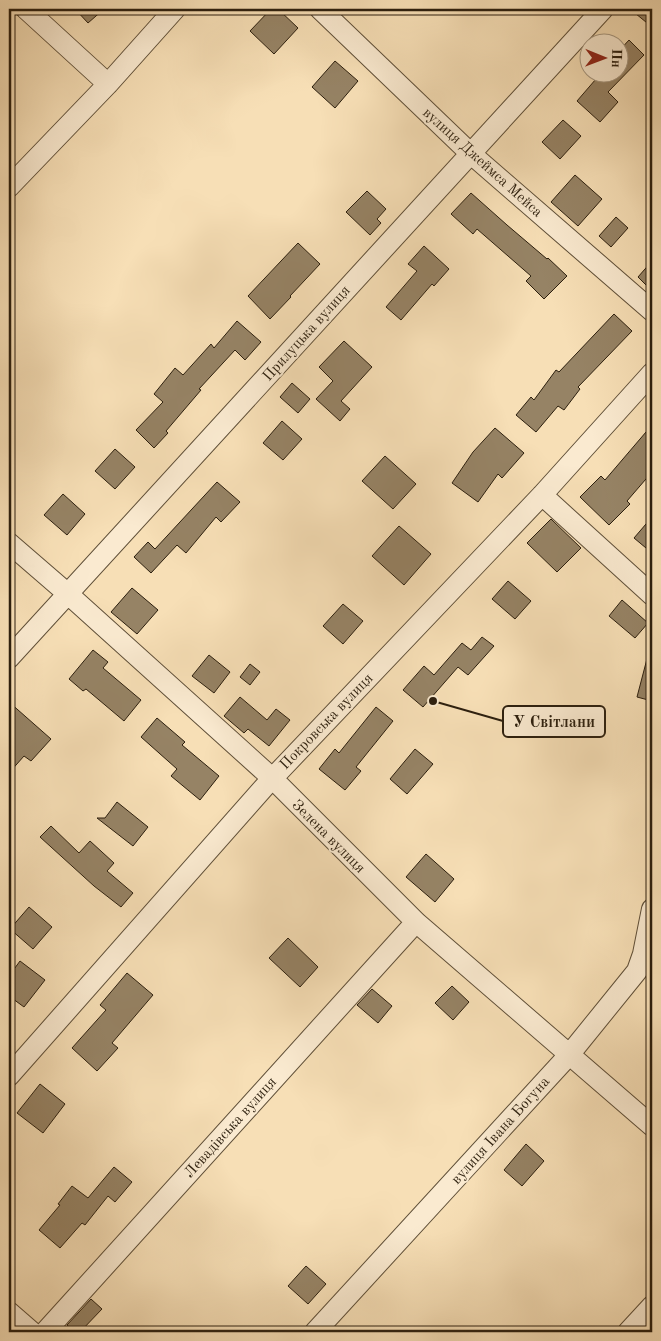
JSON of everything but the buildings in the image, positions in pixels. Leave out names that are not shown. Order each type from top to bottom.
[{"type":"street","points":[[26,9],[108,84]]},
{"type":"street","points":[[9,187],[108,84],[175,9]]},
{"type":"street","name":"вулиця Джеймса Мейса","points":[[320,9],[470,153],[652,311]]},
{"type":"street","name":"Прилуцька вулиця","points":[[9,658],[604,9]]},
{"type":"street","name":"Покровська вулиця","points":[[9,1076],[272,778],[542,494],[652,373]]},
{"type":"street","points":[[542,494],[652,594]]},
{"type":"street","name":"Зелена вулиця","points":[[9,543],[272,778],[416,922],[652,1126]]},
{"type":"street","name":"вулиця Івана Богуна","points":[[315,1332],[569,1055],[637,971],[643,954],[652,909]]},
{"type":"street","name":"Левадівська вулиця","points":[[45,1332],[416,922]]},
{"type":"street","points":[[628,1332],[652,1306]]},
{"type":"street","points":[[9,1312],[32,1332]]},
{"type":"place","name":"У Світлани","points":[[433,701]]}]
